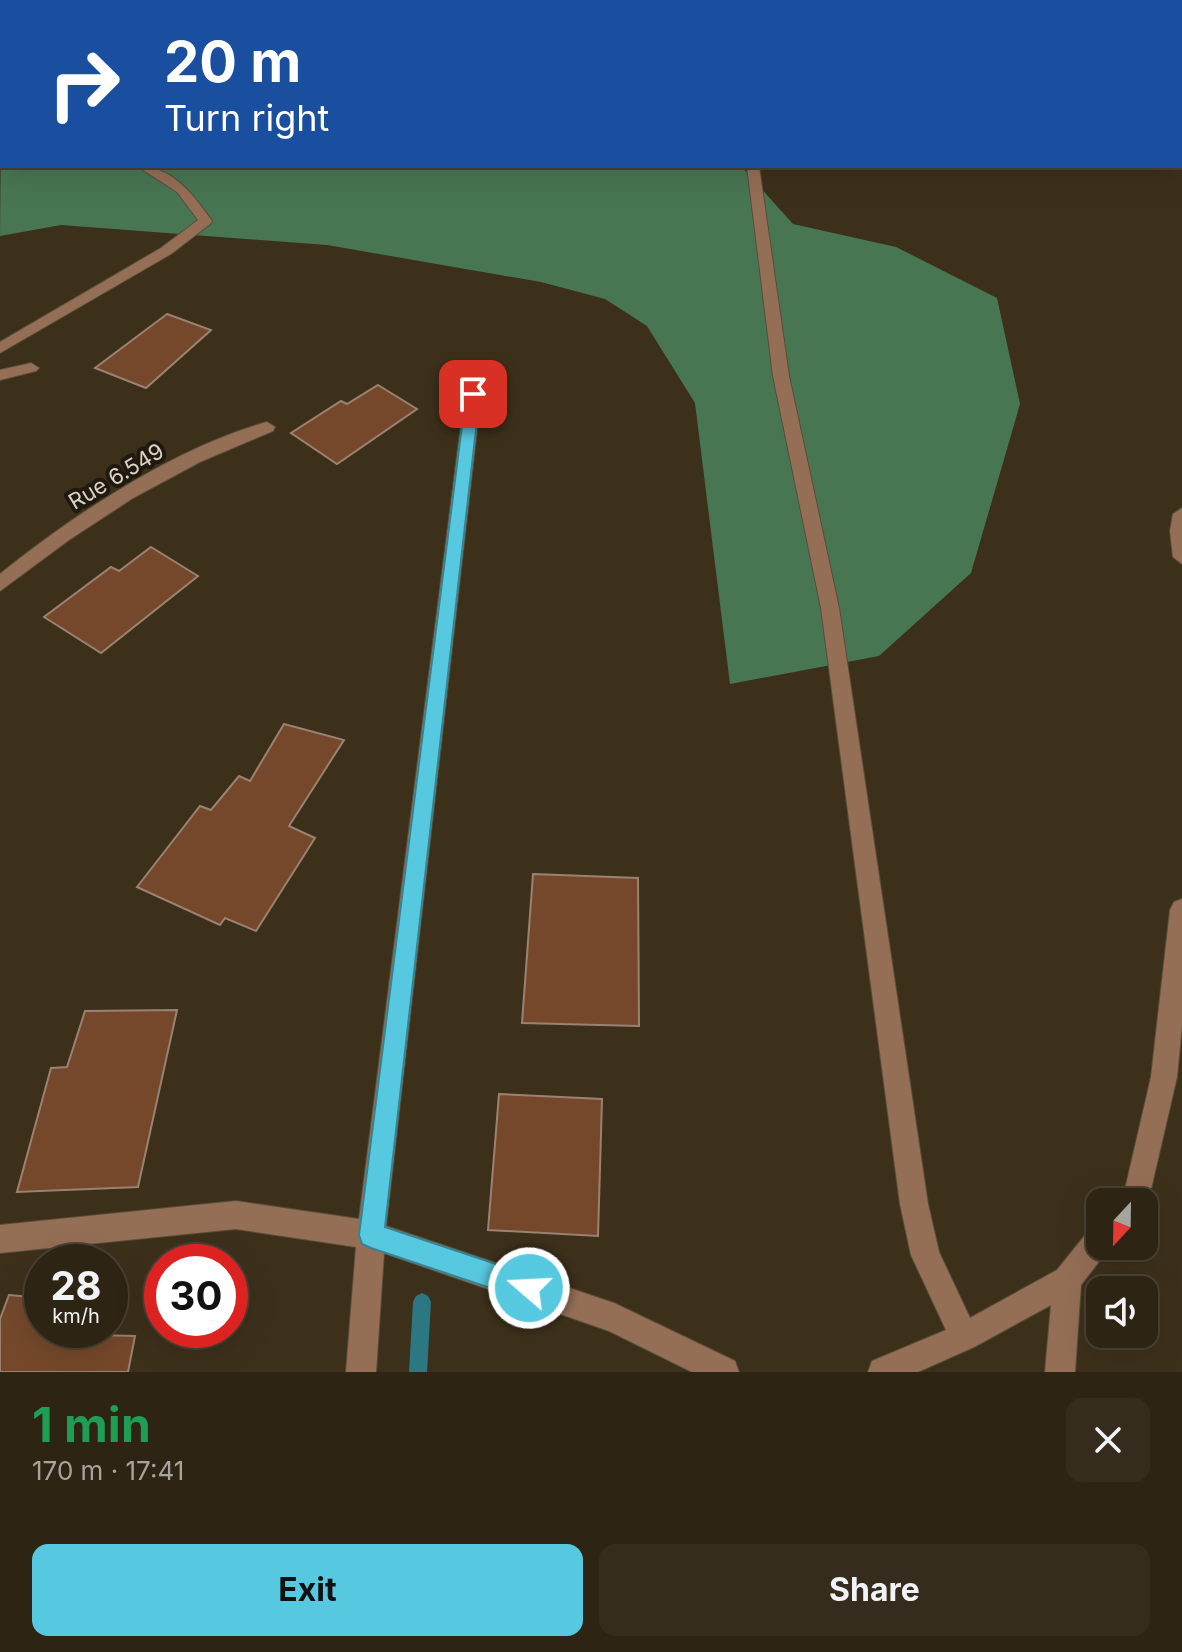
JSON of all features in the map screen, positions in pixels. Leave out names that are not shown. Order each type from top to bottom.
[{"type":"street","points":[[0,348],[166,251],[205,221],[182,189],[146,168]]},
{"type":"street","points":[[753,168],[781,376],[830,608],[914,1204],[925,1255],[964,1337]]},
{"type":"street","points":[[0,375],[31,368]]},
{"type":"street","points":[[361,1372],[371,1235],[473,394]]},
{"type":"street","name":"Rue 6.549","points":[[0,584],[91,513],[201,452],[267,427]]},
{"type":"street","points":[[1182,514],[1179,531],[1182,557]]},
{"type":"street","points":[[1139,1188],[1164,1077],[1182,910]]},
{"type":"street","points":[[0,1239],[236,1215],[371,1235],[614,1318],[724,1372]]},
{"type":"street","points":[[883,1372],[964,1337],[1067,1280],[1086,1256]]},
{"type":"street","points":[[1060,1372],[1067,1280]]},
{"type":"green space","points":[[1,168],[743,168],[793,224],[896,247],[997,298],[1020,404],[971,573],[879,656],[730,684],[695,403],[647,326],[605,299],[541,282],[327,245],[61,225],[0,236]]},
{"type":"building","points":[[167,314],[211,330],[146,388],[95,368]]},
{"type":"building","points":[[378,385],[417,409],[337,464],[291,433],[341,401],[347,404]]},
{"type":"building","points":[[151,547],[198,576],[101,653],[44,617],[111,567],[119,571]]},
{"type":"building","points":[[284,724],[344,740],[289,826],[315,838],[256,931],[225,918],[220,925],[137,887],[200,806],[211,810],[239,776],[250,781]]},
{"type":"building","points":[[533,874],[638,878],[639,1026],[522,1023]]},
{"type":"building","points":[[177,1010],[138,1187],[17,1192],[51,1068],[67,1067],[85,1011]]},
{"type":"building","points":[[499,1094],[602,1099],[598,1236],[488,1230]]},
{"type":"building","points":[[9,1295],[24,1296],[24,1348],[128,1348],[128,1336],[135,1336],[128,1372],[0,1372],[0,1319]]},
{"type":"waterway","points":[[418,1372],[422,1302]]},
{"type":"route","points":[[473,394],[371,1235],[529,1288]]}]
